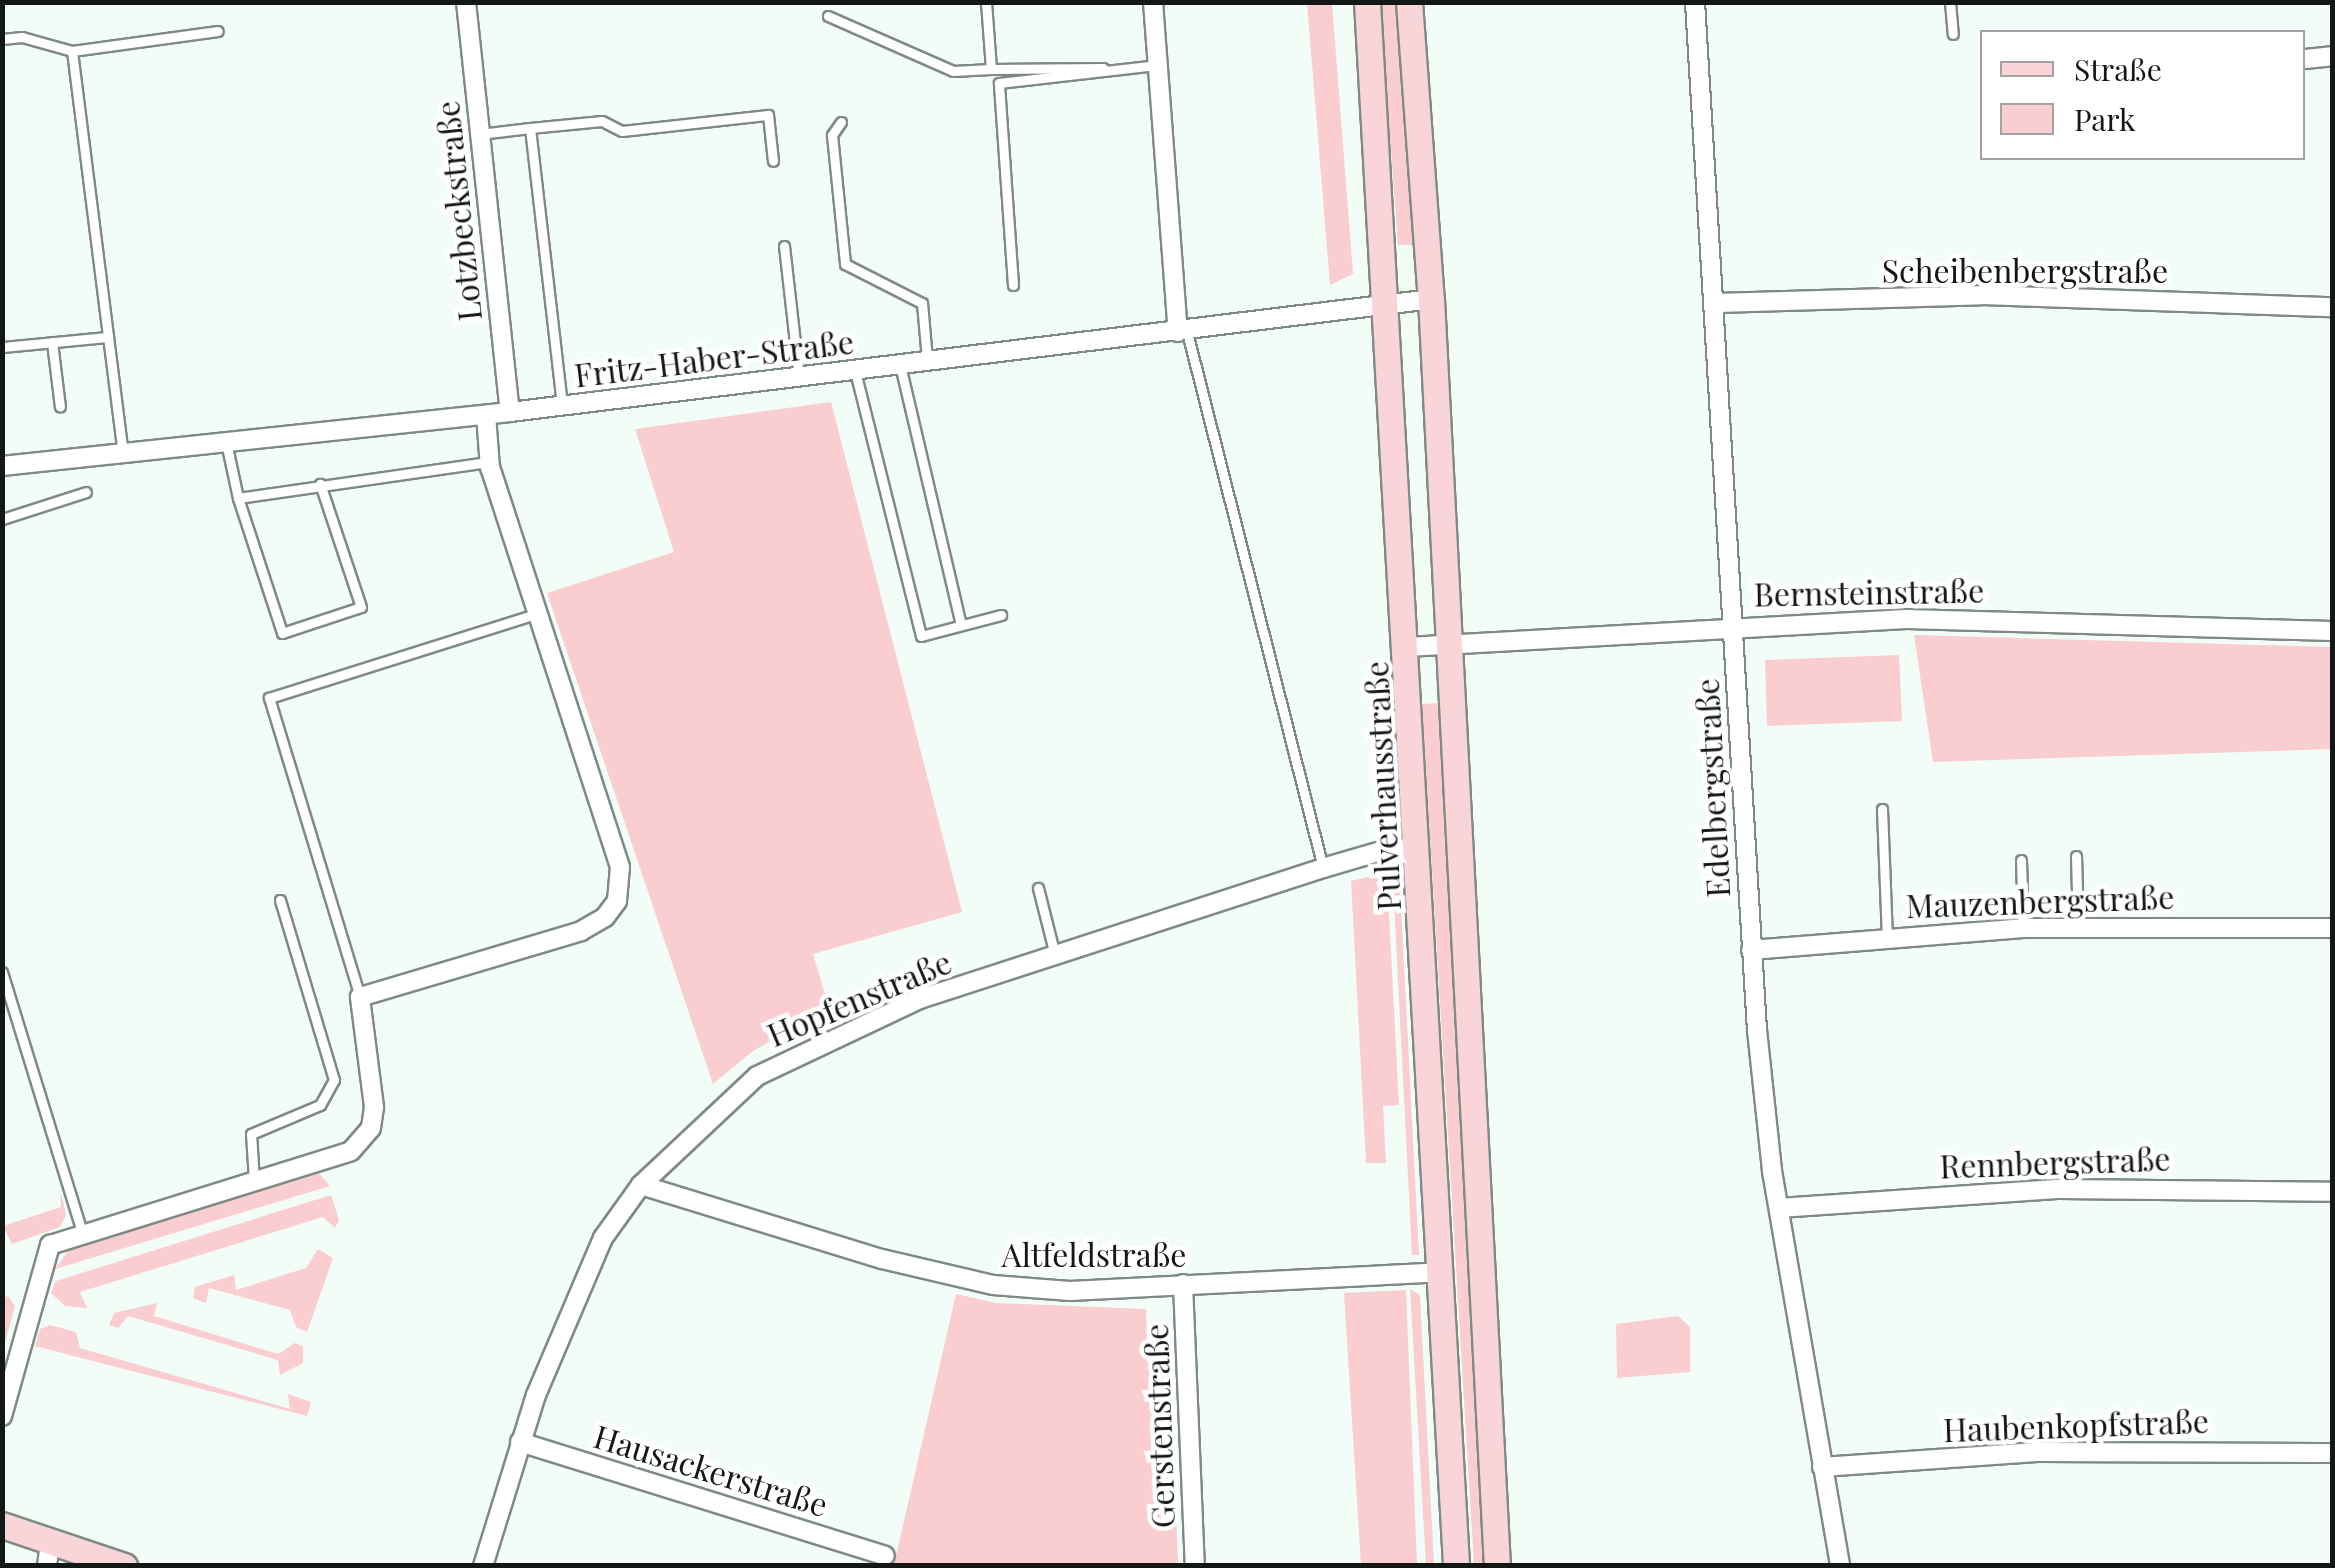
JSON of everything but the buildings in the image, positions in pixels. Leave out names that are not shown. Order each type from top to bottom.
[{"type":"main road","name":"Pulverhausstraße","points":[[1368,2],[1389,303],[1456,1566]]},
{"type":"main road","points":[[1409,2],[1431,299],[1497,1566]]},
{"type":"main road","points":[[2,1525],[48,1553],[124,1566]]},
{"type":"street","name":"Lotzbeckstraße","points":[[466,2],[510,412]]},
{"type":"street","points":[[1153,2],[1183,332]]},
{"type":"street","name":"Edelbergstraße","points":[[1695,2],[1717,304],[1751,950],[1780,1208],[1840,1566]]},
{"type":"street","points":[[2305,59],[2332,56]]},
{"type":"street","name":"Scheibenbergstraße","points":[[1717,304],[1982,296],[2332,307]]},
{"type":"street","name":"Fritz-Haber-Straße","points":[[2,466],[486,415],[1431,299]]},
{"type":"street","points":[[2,1416],[50,1245],[351,1151],[371,1128],[360,997],[581,931],[605,918],[616,901],[620,867],[489,462],[486,415]]},
{"type":"street","name":"Bernsteinstraße","points":[[1407,647],[1906,618],[2332,631]]},
{"type":"street","name":"Hopfenstraße","points":[[483,1566],[520,1442],[579,1283],[641,1185],[732,1096],[798,1051],[920,999],[1323,868],[1388,850],[1419,850]]},
{"type":"street","name":"Mauzenbergstraße","points":[[1751,950],[2024,928],[2332,928]]},
{"type":"street","name":"Altfeldstraße","points":[[641,1185],[882,1260],[993,1286],[1070,1290],[1441,1272]]},
{"type":"street","name":"Rennbergstraße","points":[[1780,1208],[2060,1189],[2332,1192]]},
{"type":"street","name":"Gerstenstraße","points":[[1183,1284],[1195,1566]]},
{"type":"street","name":"Hausackerstraße","points":[[520,1442],[886,1556]]},
{"type":"street","name":"Haubenkopfstraße","points":[[1822,1467],[2064,1452],[2332,1453]]},
{"type":"lane","points":[[986,2],[992,69]]},
{"type":"lane","points":[[1950,2],[1953,34]]},
{"type":"lane","points":[[828,16],[953,71],[1158,65]]},
{"type":"lane","points":[[2,39],[22,37],[72,51],[218,31]]},
{"type":"lane","points":[[72,51],[123,454]]},
{"type":"lane","points":[[1013,285],[999,82],[1084,77],[1106,69]]},
{"type":"lane","points":[[480,134],[602,122],[622,131],[768,115],[774,161]]},
{"type":"lane","points":[[841,122],[832,135],[845,264],[922,303],[928,362]]},
{"type":"lane","points":[[530,128],[562,406]]},
{"type":"lane","points":[[784,246],[799,378]]},
{"type":"lane","points":[[1183,332],[1323,868]]},
{"type":"lane","points":[[2,347],[108,337]]},
{"type":"lane","points":[[52,342],[60,407]]},
{"type":"lane","points":[[900,365],[909,419],[961,625]]},
{"type":"lane","points":[[855,371],[921,636],[1002,615]]},
{"type":"lane","points":[[226,442],[238,498],[282,633],[361,606],[320,484]]},
{"type":"lane","points":[[238,498],[489,462]]},
{"type":"lane","points":[[2,519],[86,492]]},
{"type":"lane","points":[[360,997],[270,698],[537,613]]},
{"type":"lane","points":[[1882,809],[1887,937]]},
{"type":"lane","points":[[2076,856],[2078,926]]},
{"type":"lane","points":[[2021,860],[2024,928]]},
{"type":"lane","points":[[1038,888],[1055,955]]},
{"type":"lane","points":[[255,1182],[251,1134],[320,1106],[334,1080],[280,900]]},
{"type":"lane","points":[[2,972],[83,1234]]},
{"type":"green space","points":[[1307,3],[1332,3],[1353,274],[1330,285]]},
{"type":"green space","points":[[1380,3],[1397,3],[1415,245],[1398,245]]},
{"type":"green space","points":[[831,402],[962,912],[813,954],[829,1008],[753,1051],[713,1084],[547,593],[674,552],[635,429]]},
{"type":"green space","points":[[1914,635],[2332,647],[2332,749],[1933,762]]},
{"type":"green space","points":[[1899,655],[1902,721],[1767,726],[1765,660]]},
{"type":"green space","points":[[1440,703],[1485,1565],[1474,1565],[1422,704]]},
{"type":"green space","points":[[1379,874],[1387,876],[1399,1105],[1383,1106],[1386,1163],[1366,1163],[1351,881]]},
{"type":"green space","points":[[1393,882],[1400,887],[1419,1255],[1412,1255]]},
{"type":"green space","points":[[318,1172],[330,1186],[55,1269],[72,1246]]},
{"type":"green space","points":[[61,1193],[66,1215],[60,1227],[12,1244],[3,1226],[61,1207]]},
{"type":"green space","points":[[331,1195],[339,1220],[335,1228],[323,1217],[80,1292],[87,1308],[65,1306],[51,1293],[56,1281]]},
{"type":"green space","points":[[318,1249],[333,1258],[307,1332],[296,1327],[290,1310],[209,1288],[206,1303],[193,1298],[195,1287],[234,1275],[236,1290],[306,1268]]},
{"type":"green space","points":[[1410,1289],[1420,1295],[1434,1565],[1426,1565]]},
{"type":"green space","points":[[1406,1290],[1417,1565],[1361,1565],[1344,1293]]},
{"type":"green space","points":[[956,1294],[996,1303],[1146,1309],[1147,1344],[1170,1353],[1178,1565],[894,1565]]},
{"type":"green space","points":[[8,1296],[15,1306],[3,1351],[3,1298]]},
{"type":"green space","points":[[157,1303],[154,1316],[278,1354],[295,1343],[303,1346],[303,1363],[280,1375],[278,1360],[128,1316],[118,1328],[109,1325],[114,1313]]},
{"type":"green space","points":[[1678,1316],[1690,1327],[1690,1372],[1617,1378],[1616,1324]]},
{"type":"green space","points":[[50,1325],[76,1332],[80,1348],[290,1409],[288,1394],[311,1402],[307,1416],[35,1346],[40,1329]]}]
